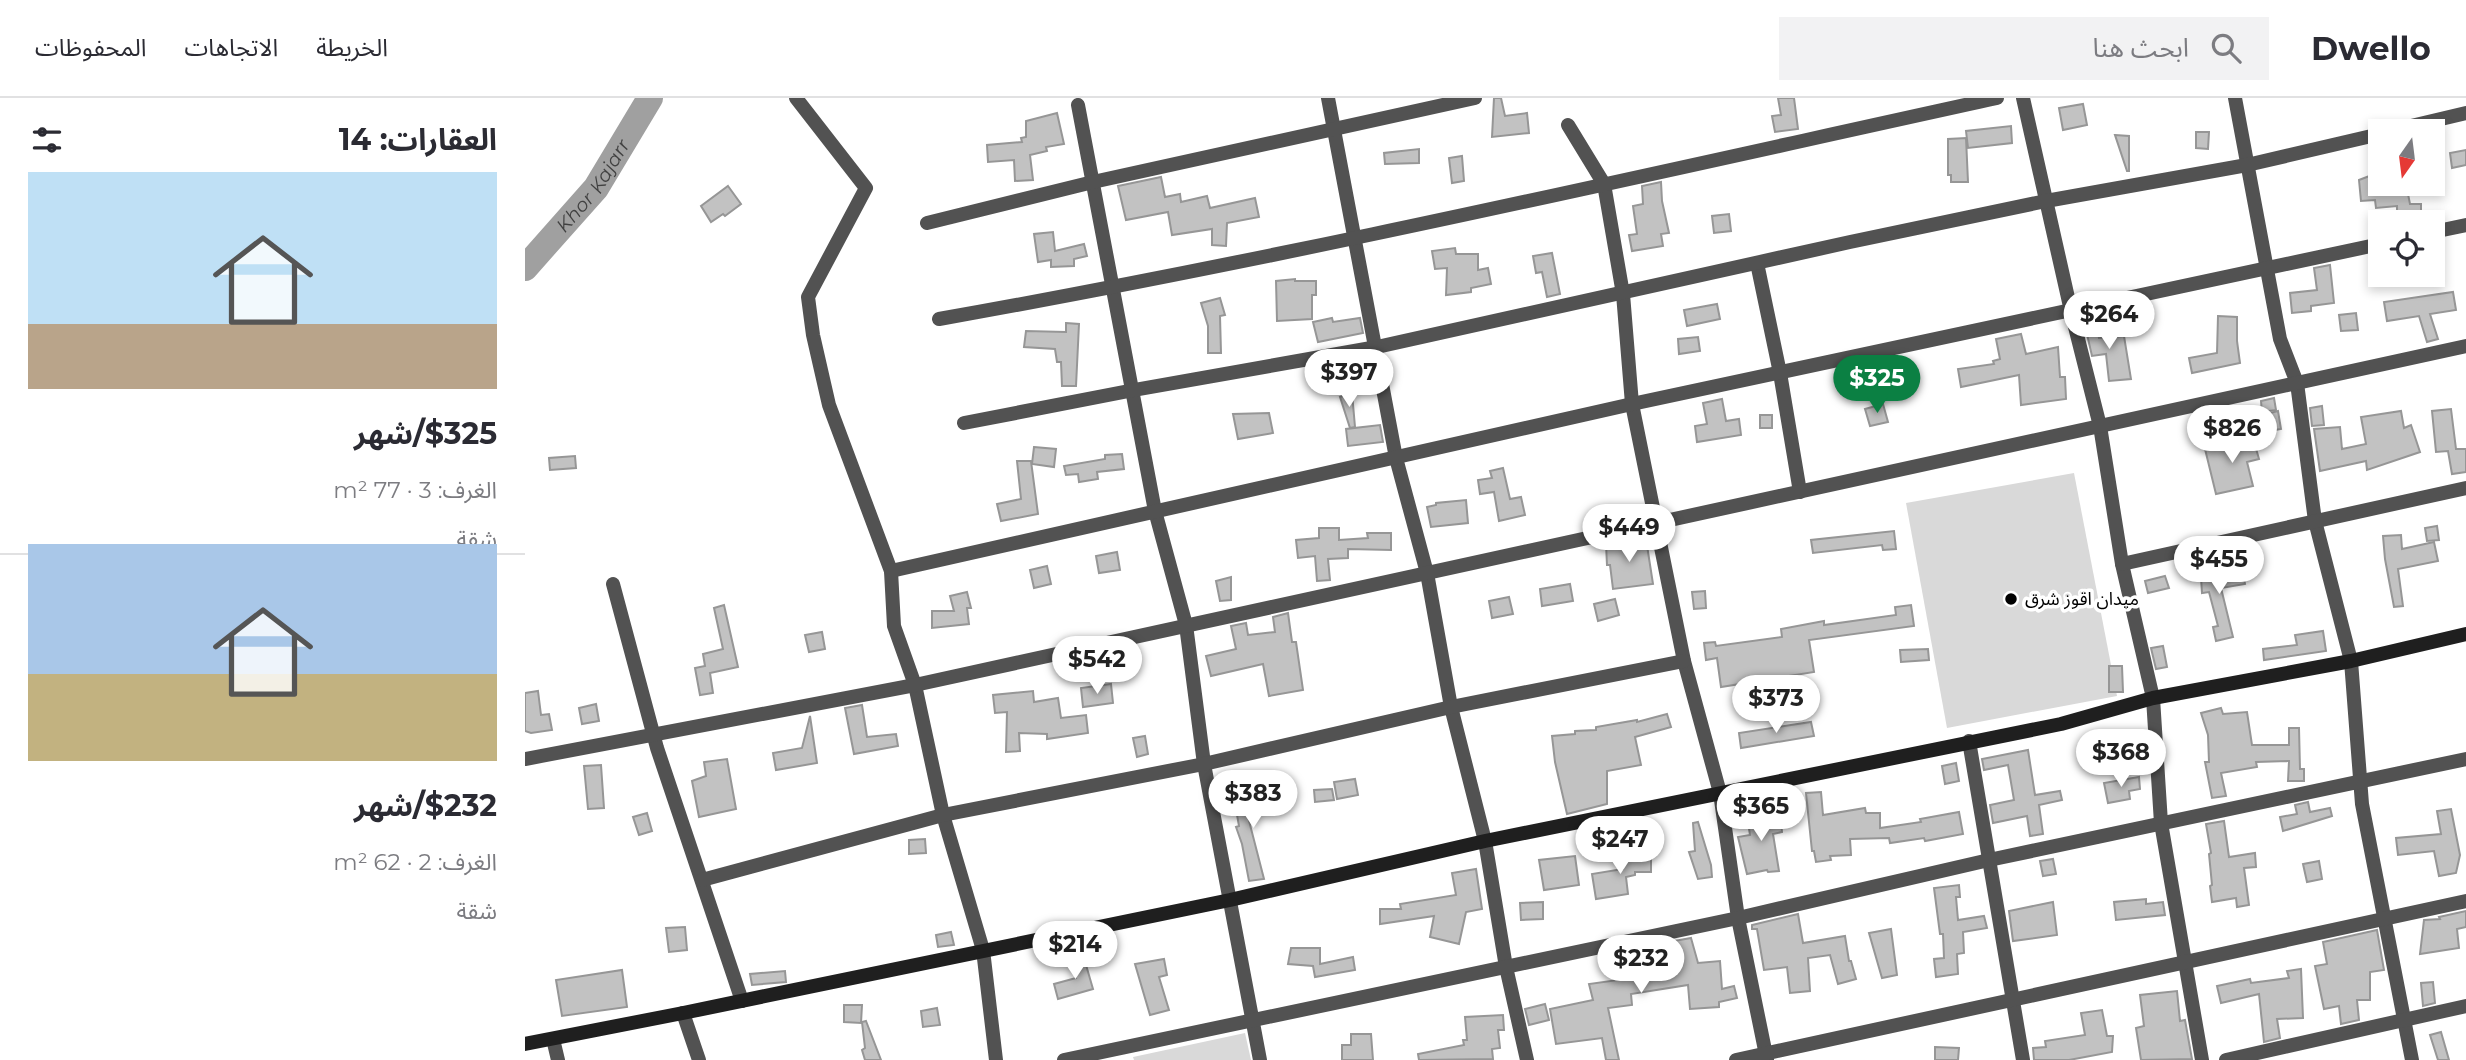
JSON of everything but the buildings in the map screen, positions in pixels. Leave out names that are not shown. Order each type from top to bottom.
[{"type":"street","points":[[796,98],[866,188],[807,297],[829,405],[891,571],[894,626],[915,685],[943,815],[983,950],[996,1060]]},
{"type":"street","points":[[1328,98],[1396,458],[1427,573],[1451,707],[1485,841],[1506,967],[1527,1060]]},
{"type":"street","points":[[926,223],[1093,182],[1475,98]]},
{"type":"street","points":[[939,320],[1113,288],[1355,238],[1997,98]]},
{"type":"street","points":[[2024,98],[2100,426],[2122,564],[2153,698],[2161,823],[2202,1060]]},
{"type":"street","points":[[2235,98],[2280,339],[2297,383],[2315,521],[2351,661],[2359,783],[2412,1060]]},
{"type":"street","points":[[1078,105],[1155,511],[1186,625],[1204,764],[1260,1060]]},
{"type":"street","points":[[2441,119],[2466,113]]},
{"type":"street","points":[[1568,125],[1604,184],[1623,294],[1632,404],[1684,661],[1720,793],[1738,918],[1767,1057]]},
{"type":"street","points":[[964,423],[1377,347],[2046,201],[2247,165],[2368,137]]},
{"type":"street","points":[[2445,229],[2466,225]]},
{"type":"street","points":[[891,571],[1632,404],[2368,247]]},
{"type":"street","points":[[1757,263],[1780,373],[1800,492]]},
{"type":"street","points":[[525,759],[915,685],[2466,346]]},
{"type":"street","points":[[2122,564],[2466,488]]},
{"type":"street","points":[[613,584],[653,733],[742,1001]]},
{"type":"street","points":[[525,1044],[1230,900],[1485,841],[2061,724],[2153,698],[2351,661],[2466,634]]},
{"type":"street","points":[[702,880],[943,815],[1204,764],[1451,707],[1684,661]]},
{"type":"street","points":[[1969,741],[2023,1060]]},
{"type":"street","points":[[1064,1060],[1120,1054],[1252,1020],[1738,918],[1989,860],[2466,759]]},
{"type":"street","points":[[1736,1060],[1767,1057],[2012,999],[2466,901]]},
{"type":"street","points":[[2226,1060],[2466,1006]]},
{"type":"street","points":[[683,1013],[699,1060]]},
{"type":"street","points":[[554,1039],[558,1060]]},
{"type":"shaded area","name":"ميدان اقوز شرق","points":[[2074,473],[2117,696],[1947,728],[1906,503]]},
{"type":"shaded area","points":[[1245,1033],[1251,1060],[1134,1060],[1133,1057]]},
{"type":"waterway","name":"Khor Kajarr","points":[[525,268],[596,188],[650,98]]},
{"type":"place","name":"ميدان اقوز شرق","points":[[2011,599]]}]
